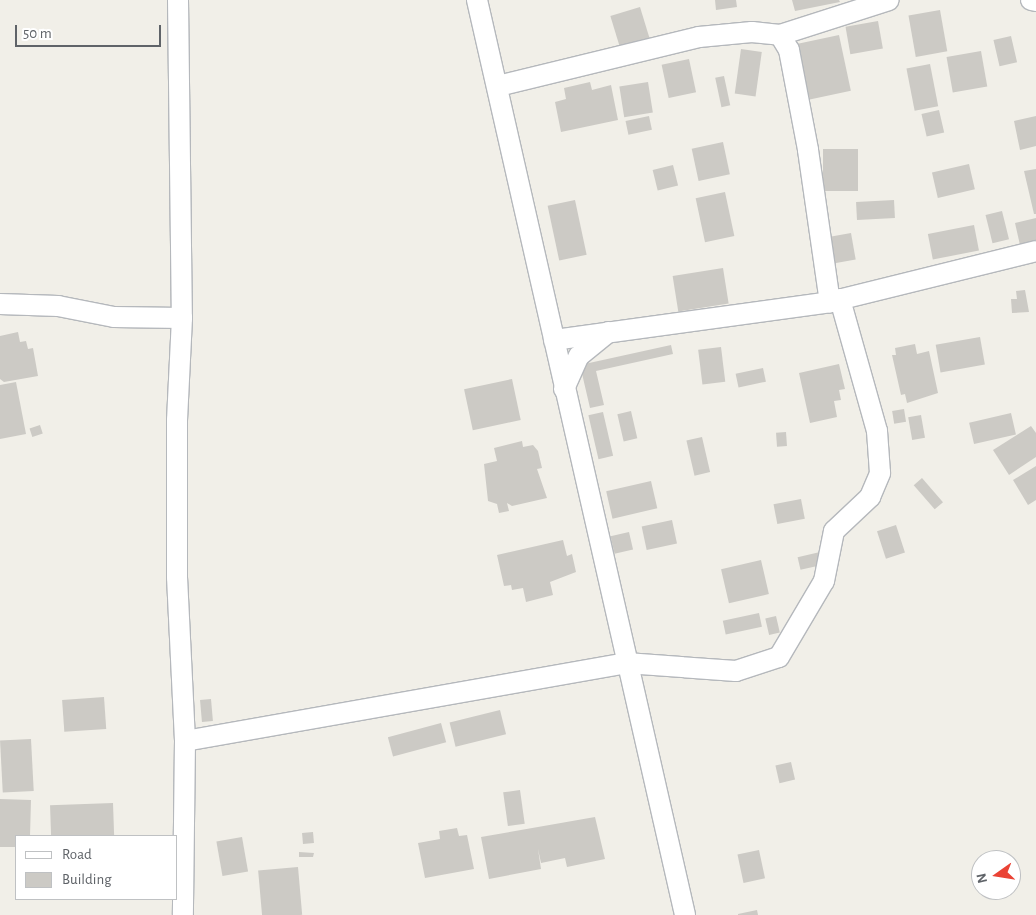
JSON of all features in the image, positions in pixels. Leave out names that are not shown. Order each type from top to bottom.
[{"type":"street","points":[[178,0],[182,318],[177,420],[177,567],[185,741],[183,915]]},
{"type":"street","points":[[478,0],[564,390],[685,915]]},
{"type":"street","points":[[498,86],[699,37],[752,32],[780,34],[890,0]]},
{"type":"street","points":[[1031,0],[1036,1]]},
{"type":"street","points":[[185,741],[626,663],[736,671],[779,657],[824,581],[834,532],[870,498],[880,474],[877,431],[835,300],[789,50],[780,34]]},
{"type":"street","points":[[554,340],[835,300],[1036,251]]},
{"type":"street","points":[[0,304],[58,306],[114,317],[182,318]]},
{"type":"street","points":[[564,390],[579,356],[609,332]]},
{"type":"building","points":[[715,0],[736,0],[737,7],[716,10]]},
{"type":"building","points":[[792,0],[839,0],[840,2],[795,11]]},
{"type":"building","points":[[640,7],[652,46],[622,55],[610,16]]},
{"type":"building","points":[[940,10],[947,51],[916,57],[908,16]]},
{"type":"building","points":[[878,21],[883,49],[850,54],[846,27]]},
{"type":"building","points":[[839,35],[851,91],[810,99],[798,44]]},
{"type":"building","points":[[1011,36],[1017,62],[1000,66],[993,40]]},
{"type":"building","points":[[741,49],[762,52],[756,96],[735,94]]},
{"type":"building","points":[[981,51],[987,86],[953,93],[947,57]]},
{"type":"building","points":[[689,59],[696,92],[669,98],[662,65]]},
{"type":"building","points":[[930,64],[938,106],[915,111],[906,69]]},
{"type":"building","points":[[724,76],[730,105],[721,107],[715,78]]},
{"type":"building","points":[[590,82],[592,90],[611,85],[618,120],[561,132],[555,102],[566,99],[564,88]]},
{"type":"building","points":[[648,82],[653,113],[624,117],[619,87]]},
{"type":"building","points":[[939,110],[944,132],[927,136],[921,114]]},
{"type":"building","points":[[649,116],[652,130],[628,135],[626,121]]},
{"type":"building","points":[[1036,116],[1036,146],[1020,150],[1014,121]]},
{"type":"building","points":[[723,142],[730,174],[699,181],[692,149]]},
{"type":"building","points":[[823,149],[858,149],[858,191],[823,191]]},
{"type":"building","points":[[969,164],[975,189],[938,198],[932,173]]},
{"type":"building","points":[[673,165],[678,185],[658,190],[653,170]]},
{"type":"building","points":[[1036,169],[1036,214],[1034,214],[1024,171]]},
{"type":"building","points":[[725,192],[734,236],[705,242],[696,198]]},
{"type":"building","points":[[575,200],[587,255],[559,261],[548,206]]},
{"type":"building","points":[[894,200],[895,218],[857,220],[856,202]]},
{"type":"building","points":[[1002,211],[1009,239],[993,243],[986,215]]},
{"type":"building","points":[[1036,218],[1036,241],[1020,245],[1015,223]]},
{"type":"building","points":[[974,225],[979,251],[933,259],[928,234]]},
{"type":"building","points":[[851,233],[856,260],[829,264],[824,238]]},
{"type":"building","points":[[723,268],[729,304],[678,312],[673,276]]},
{"type":"building","points":[[1025,290],[1029,312],[1012,313],[1011,299],[1017,299],[1016,291]]},
{"type":"building","points":[[18,332],[20,342],[26,341],[28,349],[33,348],[38,376],[4,382],[0,379],[0,336]]},
{"type":"building","points":[[980,337],[985,365],[941,372],[936,345]]},
{"type":"building","points":[[915,344],[917,354],[929,351],[938,393],[907,403],[905,394],[901,395],[892,355],[896,355],[895,348]]},
{"type":"building","points":[[671,345],[673,354],[596,371],[604,405],[590,408],[580,365]]},
{"type":"building","points":[[721,347],[725,382],[702,385],[698,350]]},
{"type":"building","points":[[839,364],[845,389],[839,390],[841,400],[834,401],[837,417],[810,423],[799,373]]},
{"type":"building","points":[[763,368],[766,382],[739,388],[736,374]]},
{"type":"building","points":[[512,379],[521,420],[473,430],[464,389]]},
{"type":"building","points":[[16,382],[26,434],[0,439],[0,385]]},
{"type":"building","points":[[904,409],[906,422],[894,424],[892,411]]},
{"type":"building","points":[[631,411],[637,438],[624,441],[617,414]]},
{"type":"building","points":[[603,412],[613,456],[599,459],[588,415]]},
{"type":"building","points":[[1011,413],[1016,434],[974,444],[969,423]]},
{"type":"building","points":[[921,415],[925,438],[912,440],[908,417]]},
{"type":"building","points":[[40,425],[43,434],[32,437],[30,428]]},
{"type":"building","points":[[1031,426],[1036,433],[1036,457],[1009,475],[993,450]]},
{"type":"building","points":[[786,432],[787,446],[777,447],[776,433]]},
{"type":"building","points":[[702,437],[710,472],[695,476],[686,441]]},
{"type":"building","points":[[522,441],[523,447],[533,445],[538,451],[542,468],[537,469],[547,498],[512,506],[507,503],[509,511],[499,513],[497,504],[488,501],[484,464],[497,461],[494,448]]},
{"type":"building","points":[[1036,466],[1036,500],[1028,505],[1013,480]]},
{"type":"building","points":[[922,478],[943,502],[935,509],[914,485]]},
{"type":"building","points":[[651,481],[657,508],[612,519],[606,491]]},
{"type":"building","points":[[801,499],[805,519],[777,524],[774,504]]},
{"type":"building","points":[[672,520],[677,543],[647,550],[642,526]]},
{"type":"building","points":[[896,525],[905,553],[886,559],[877,531]]},
{"type":"building","points":[[629,532],[633,550],[615,554],[610,536]]},
{"type":"building","points":[[563,540],[567,556],[572,554],[576,572],[550,582],[553,595],[526,602],[523,588],[512,590],[511,585],[504,586],[497,555]]},
{"type":"building","points":[[820,552],[823,565],[801,570],[798,557]]},
{"type":"building","points":[[761,560],[769,594],[729,603],[721,569]]},
{"type":"building","points":[[759,613],[762,627],[726,634],[723,621]]},
{"type":"building","points":[[776,616],[780,633],[769,635],[765,618]]},
{"type":"building","points":[[104,697],[106,729],[64,732],[62,700]]},
{"type":"building","points":[[211,699],[213,721],[202,722],[200,700]]},
{"type":"building","points":[[500,710],[506,734],[456,747],[450,723]]},
{"type":"building","points":[[441,723],[446,742],[393,757],[388,737]]},
{"type":"building","points":[[31,739],[34,791],[3,793],[0,741]]},
{"type":"building","points":[[791,762],[795,780],[779,783],[775,766]]},
{"type":"building","points":[[520,790],[525,824],[508,826],[503,792]]},
{"type":"building","points":[[0,799],[31,800],[30,835],[15,835],[15,847],[0,847]]},
{"type":"building","points":[[113,803],[114,835],[51,835],[50,805]]},
{"type":"building","points":[[595,817],[605,859],[567,867],[565,858],[541,863],[538,849],[541,869],[489,879],[481,837]]},
{"type":"building","points":[[457,828],[459,836],[467,835],[474,869],[425,878],[418,843],[440,839],[439,831]]},
{"type":"building","points":[[313,832],[314,843],[303,844],[302,833]]},
{"type":"building","points":[[242,837],[248,871],[222,876],[216,842]]},
{"type":"building","points":[[759,850],[765,878],[744,883],[737,855]]},
{"type":"building","points":[[299,852],[314,853],[313,857],[299,857]]},
{"type":"building","points":[[298,867],[302,915],[262,915],[258,870]]},
{"type":"building","points":[[757,910],[758,915],[738,915],[738,914]]}]
